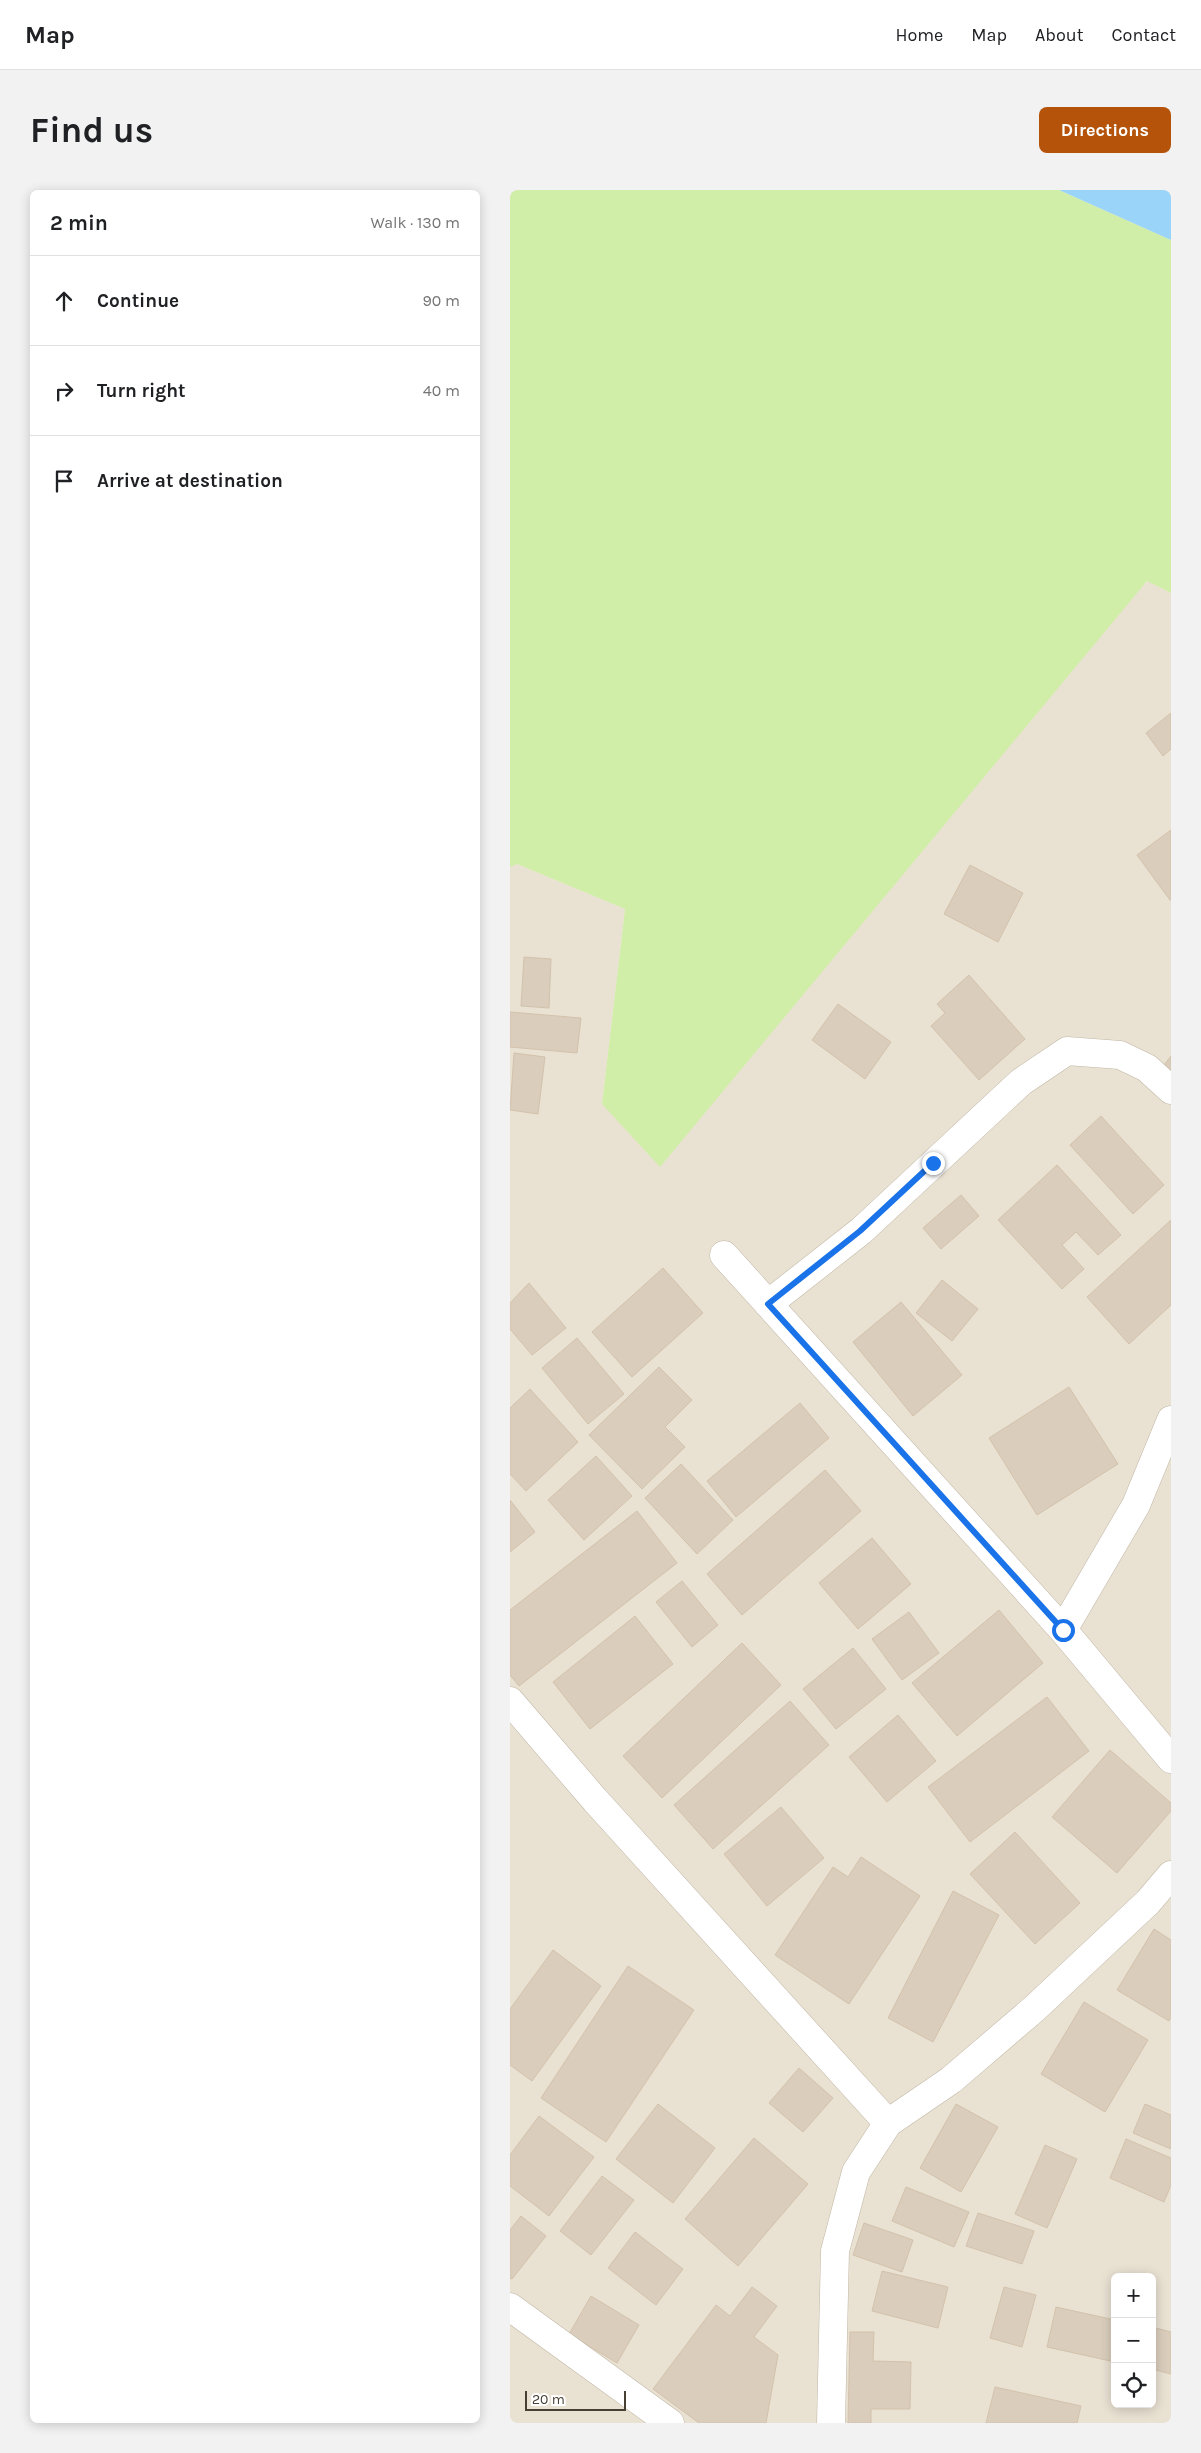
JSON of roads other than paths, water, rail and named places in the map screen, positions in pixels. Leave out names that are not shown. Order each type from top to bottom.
[{"type":"street","points":[[768,1304],[860,1231],[1021,1082],[1067,1051],[1120,1055],[1147,1068],[1171,1090]]},
{"type":"street","points":[[724,1254],[1063,1630],[1171,1759]]},
{"type":"street","points":[[1063,1630],[1136,1505],[1171,1420]]},
{"type":"street","points":[[510,1701],[595,1800],[888,2123]]},
{"type":"street","points":[[831,2423],[835,2251],[856,2172],[888,2123],[951,2080],[1035,2008],[1148,1902],[1171,1875]]},
{"type":"street","points":[[510,2307],[670,2423]]},
{"type":"water","points":[[1059,190],[1171,190],[1171,240]]}]
